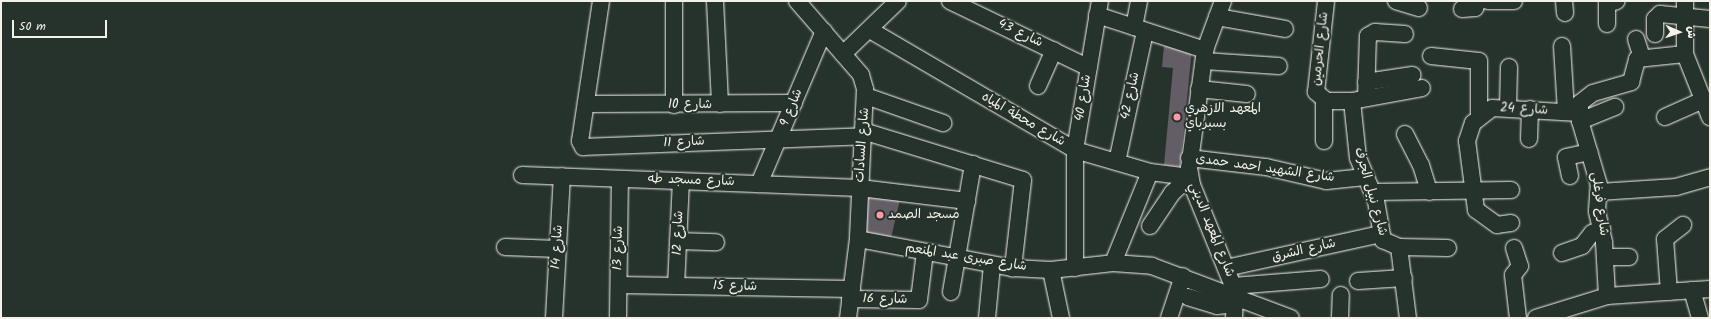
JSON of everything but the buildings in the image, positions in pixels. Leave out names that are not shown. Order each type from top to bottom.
[{"type":"street","points":[[586,104],[601,1]]},
{"type":"street","points":[[674,1],[674,105]]},
{"type":"street","points":[[715,1],[720,104]]},
{"type":"street","name":"شارع السادات","points":[[797,1],[860,75],[866,96],[858,239],[848,318]]},
{"type":"street","points":[[843,54],[870,30],[898,1]]},
{"type":"street","name":"شارع 43","points":[[950,1],[1089,68]]},
{"type":"street","name":"شارع 42","points":[[1117,162],[1139,29],[1139,1]]},
{"type":"street","name":"شارع الحرمين","points":[[1324,141],[1324,100],[1316,92],[1326,1]]},
{"type":"street","points":[[1396,1],[1419,8]]},
{"type":"street","points":[[1462,9],[1475,8],[1478,1]]},
{"type":"street","points":[[1488,1],[1514,1]]},
{"type":"street","points":[[1607,24],[1607,4],[1616,1]]},
{"type":"street","points":[[1685,1],[1685,54],[1701,101],[1710,117]]},
{"type":"street","points":[[1219,5],[1285,29]]},
{"type":"street","name":"شارع المعهد الديني","points":[[1219,5],[1204,56],[1189,158],[1190,177],[1226,268],[1234,305]]},
{"type":"street","points":[[1098,8],[1139,29],[1204,56],[1279,66]]},
{"type":"street","name":"شارع 40","points":[[1075,268],[1075,150],[1098,8]]},
{"type":"street","points":[[1655,34],[1658,15],[1710,19]]},
{"type":"street","name":"شارع محطة المياه","points":[[870,30],[1075,150],[1150,172],[1190,177]]},
{"type":"street","name":"شارع 9","points":[[759,184],[824,31]]},
{"type":"street","name":"شارع نبيل الجرف","points":[[1405,34],[1375,32],[1368,36],[1366,82],[1359,100],[1358,158],[1372,192],[1381,234],[1386,243],[1399,247],[1448,248]]},
{"type":"street","points":[[1575,116],[1582,99],[1632,81],[1639,58],[1636,39]]},
{"type":"street","name":"شارع فرغلى","points":[[1562,46],[1575,116],[1589,152],[1599,192],[1597,210],[1602,229],[1607,296]]},
{"type":"street","points":[[1038,86],[1054,50]]},
{"type":"street","points":[[1639,58],[1685,54]]},
{"type":"street","points":[[1431,56],[1478,61],[1479,116],[1467,141],[1471,192],[1482,217],[1497,225],[1511,223]]},
{"type":"street","points":[[1508,108],[1509,67]]},
{"type":"street","points":[[1366,82],[1412,75]]},
{"type":"street","points":[[1324,100],[1359,100],[1422,88]]},
{"type":"street","points":[[1199,89],[1247,94]]},
{"type":"street","points":[[866,96],[943,123]]},
{"type":"street","points":[[1665,117],[1701,101]]},
{"type":"street","name":"شارع 10","points":[[586,104],[674,105],[794,103]]},
{"type":"street","name":"شارع 11","points":[[586,104],[580,141],[590,148],[863,134],[1020,178],[1024,187],[1013,268]]},
{"type":"street","points":[[1575,116],[1615,107]]},
{"type":"street","name":"شارع 24","points":[[1479,116],[1492,108],[1508,108],[1530,109],[1575,116]]},
{"type":"street","points":[[1529,139],[1530,109]]},
{"type":"street","points":[[1405,134],[1421,165],[1429,192]]},
{"type":"street","points":[[1570,176],[1566,157],[1589,152]]},
{"type":"street","name":"شارع الشهيد احمد حمدى","points":[[1189,158],[1266,167],[1326,181],[1365,177]]},
{"type":"street","points":[[952,292],[973,164]]},
{"type":"street","points":[[1112,263],[1150,172]]},
{"type":"street","name":"شارع مسجد طه","points":[[522,175],[860,188],[967,201]]},
{"type":"street","name":"شارع 14","points":[[554,318],[562,176]]},
{"type":"street","points":[[1150,226],[1172,193],[1190,177]]},
{"type":"street","name":"شارع 13","points":[[618,318],[620,179]]},
{"type":"street","name":"شارع 12","points":[[676,286],[681,181]]},
{"type":"street","points":[[1599,192],[1676,187],[1708,183]]},
{"type":"street","points":[[1372,192],[1471,192],[1511,190]]},
{"type":"street","points":[[1669,292],[1665,239],[1683,225]]},
{"type":"street","points":[[1562,254],[1582,246],[1592,232],[1602,229]]},
{"type":"street","name":"شارع الشرق","points":[[1226,268],[1381,234]]},
{"type":"street","name":"شارع صبرى عبد المنعم","points":[[858,239],[1013,268],[1051,270],[1112,263],[1152,266],[1183,276],[1234,305],[1291,318]]},
{"type":"street","points":[[678,241],[716,242]]},
{"type":"street","points":[[505,246],[558,249]]},
{"type":"street","points":[[1399,247],[1408,318]]},
{"type":"street","points":[[1514,248],[1520,266],[1513,273],[1518,318]]},
{"type":"street","name":"شارع 16","points":[[851,294],[919,300],[925,252]]},
{"type":"street","points":[[1605,257],[1629,257]]},
{"type":"street","points":[[987,318],[992,265]]},
{"type":"street","points":[[1051,270],[1061,318]]},
{"type":"street","points":[[1168,318],[1183,276]]},
{"type":"street","points":[[1188,298],[1217,306],[1234,305],[1322,278]]},
{"type":"street","points":[[1358,280],[1404,278]]},
{"type":"street","name":"شارع 15","points":[[619,285],[676,286],[851,294]]},
{"type":"street","points":[[1692,290],[1700,318]]},
{"type":"street","points":[[1536,318],[1607,296],[1710,290]]},
{"type":"street","points":[[1340,318],[1341,295]]},
{"type":"place","name":"المعهد الازهري بسبرباي","points":[[1177,117]]},
{"type":"place","name":"مسجد الصمد","points":[[880,215]]}]
